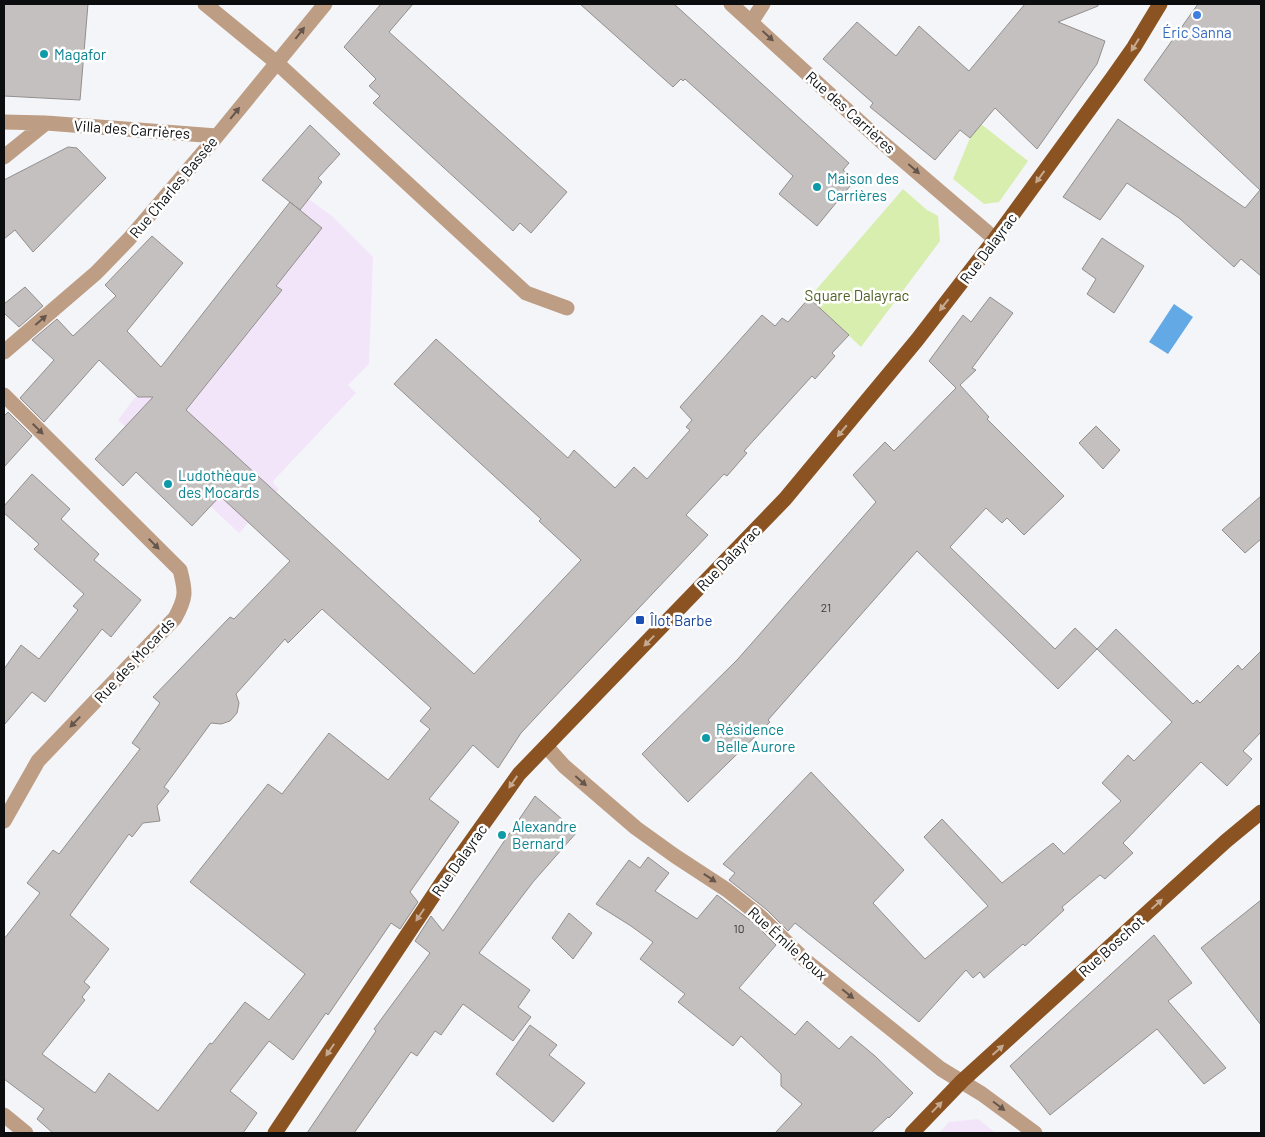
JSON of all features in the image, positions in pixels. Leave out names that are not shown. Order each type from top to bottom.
[{"type":"main road","name":"Rue Dalayrac","points":[[275,1133],[445,878],[519,774],[785,499],[917,340],[995,239],[1114,77],[1160,4]]},
{"type":"main road","name":"Rue Boschot","points":[[912,1133],[962,1082],[1219,847],[1261,812]]},
{"type":"street","points":[[205,4],[277,63],[526,292],[567,308]]},
{"type":"street","name":"Rue Charles Bassée","points":[[4,352],[96,273],[129,239],[217,136],[325,4]]},
{"type":"street","name":"Rue des Carrières","points":[[731,4],[752,21],[883,143],[995,239]]},
{"type":"street","points":[[752,21],[763,4]]},
{"type":"street","name":"Villa des Carrières","points":[[4,122],[46,123],[217,136]]},
{"type":"street","points":[[4,157],[46,123]]},
{"type":"street","name":"Rue des Mocards","points":[[4,395],[180,570],[184,586],[184,602],[176,618],[38,761],[4,821]]},
{"type":"street","name":"Rue Émile Roux","points":[[546,746],[564,766],[636,828],[727,890],[761,917],[805,960],[941,1069],[982,1094],[1035,1133]]},
{"type":"street","points":[[4,1115],[26,1133]]},
{"type":"shaded area","points":[[299,192],[332,216],[373,257],[369,364],[348,385],[356,393],[274,480],[273,483],[279,489],[239,533],[118,420],[136,397],[139,397]]},
{"type":"shaded area","points":[[978,1119],[996,1133],[939,1133],[949,1122]]},
{"type":"green space","points":[[981,124],[1028,161],[999,202],[984,204],[953,179],[970,138]]},
{"type":"green space","name":"Square Dalayrac","points":[[903,189],[927,210],[938,216],[940,241],[861,347],[809,298]]},
{"type":"water","points":[[1174,304],[1193,317],[1168,354],[1149,342]]},
{"type":"building","name":"Magafor","points":[[4,4],[88,4],[80,100],[4,96]]},
{"type":"building","points":[[381,4],[413,4],[389,32],[567,192],[531,233],[520,223],[513,231],[373,103],[380,96],[369,86],[376,79],[344,47]]},
{"type":"building","points":[[580,4],[674,4],[849,163],[843,170],[855,180],[817,226],[779,194],[793,176],[685,79],[683,81],[681,79],[673,87]]},
{"type":"building","points":[[1025,4],[1098,4],[1098,6],[1058,22],[1105,41],[1097,64],[1037,149],[995,108],[970,138],[960,130],[935,160],[870,107],[873,103],[823,59],[857,22],[896,56],[919,26],[969,71]]},
{"type":"building","points":[[1198,4],[1261,4],[1261,276],[1241,259],[1234,267],[1179,218],[1127,183],[1100,220],[1063,197],[1118,119],[1245,208],[1260,190],[1144,80]]},
{"type":"building","points":[[310,125],[340,154],[318,178],[322,182],[300,210],[262,180]]},
{"type":"building","points":[[68,147],[77,148],[106,178],[33,252],[15,230],[4,239],[4,180]]},
{"type":"building","points":[[290,202],[322,228],[276,286],[282,290],[186,410],[474,674],[581,560],[539,521],[541,519],[394,384],[436,339],[568,458],[574,450],[615,488],[634,467],[647,479],[690,430],[686,427],[692,420],[680,407],[762,315],[775,326],[782,318],[788,322],[809,298],[849,335],[832,353],[835,356],[815,379],[812,376],[744,451],[747,453],[727,476],[724,474],[686,515],[708,535],[521,733],[498,768],[473,745],[429,799],[459,822],[410,892],[418,902],[400,929],[391,923],[328,1015],[326,1013],[293,1060],[269,1041],[230,1091],[257,1113],[243,1133],[53,1133],[37,1119],[44,1109],[4,1079],[4,939],[40,893],[27,883],[53,850],[59,854],[140,749],[132,743],[160,703],[153,697],[230,617],[234,619],[290,561],[220,496],[192,526],[136,472],[123,486],[95,459],[153,397],[138,397],[99,360],[44,422],[20,398],[54,360],[32,340],[57,319],[73,336],[116,296],[105,285],[152,236],[183,263],[127,331],[161,367]],"holes":[[[322,609],[431,708],[420,721],[430,729],[388,780],[329,733],[282,794],[268,784],[190,882],[305,974],[269,1020],[245,1002],[212,1044],[210,1043],[158,1111],[109,1073],[95,1093],[42,1054],[85,1000],[82,997],[90,987],[84,982],[109,949],[70,915],[129,834],[132,837],[143,823],[160,821],[157,806],[169,791],[164,787],[211,723],[221,724],[230,721],[237,713],[239,703],[236,694],[285,639],[288,643]]]},
{"type":"building","points":[[1102,238],[1144,266],[1114,313],[1087,294],[1096,279],[1082,269]]},
{"type":"building","points":[[25,287],[43,306],[19,327],[4,313],[4,304]]},
{"type":"building","points":[[990,297],[1013,313],[972,368],[976,370],[960,385],[989,417],[987,419],[1064,496],[1024,535],[1007,518],[1002,523],[986,508],[950,547],[1055,649],[1075,628],[1097,649],[1058,689],[917,551],[768,720],[770,722],[688,802],[642,754],[737,660],[876,502],[853,475],[885,442],[894,451],[956,388],[929,361],[963,315],[971,322]]},
{"type":"building","points":[[8,412],[32,436],[4,467],[4,416]]},
{"type":"building","points":[[1096,426],[1120,450],[1103,469],[1079,443]]},
{"type":"building","points":[[32,474],[70,509],[61,519],[99,554],[94,560],[141,600],[111,637],[102,629],[45,702],[32,692],[4,725],[4,669],[21,645],[39,659],[78,610],[73,606],[84,594],[34,549],[39,544],[4,513],[4,506]]},
{"type":"building","points":[[1261,496],[1261,539],[1245,553],[1222,530]]},
{"type":"building","points":[[1116,629],[1193,704],[1197,700],[1200,703],[1238,665],[1242,670],[1261,651],[1261,732],[1243,751],[1252,759],[1227,786],[1201,762],[1123,843],[1133,853],[1105,879],[1100,875],[1062,907],[1064,910],[1025,946],[1023,944],[984,978],[980,972],[973,978],[966,970],[919,1022],[795,923],[788,931],[767,910],[729,880],[735,873],[723,864],[811,772],[904,870],[873,903],[925,959],[988,906],[924,837],[942,819],[1002,883],[1053,843],[1064,854],[1121,801],[1102,783],[1128,755],[1134,761],[1172,722],[1097,649]]},
{"type":"building","points":[[535,796],[577,832],[533,882],[479,953],[530,990],[518,1007],[531,1017],[513,1041],[463,1004],[441,1035],[435,1031],[417,1056],[411,1052],[354,1133],[307,1133],[376,1031],[374,1029],[430,953],[415,941],[431,916],[443,931]]},
{"type":"building","points":[[648,857],[669,873],[655,891],[697,919],[717,895],[755,924],[776,945],[739,988],[795,1035],[807,1021],[839,1049],[851,1036],[875,1056],[913,1093],[889,1118],[871,1133],[775,1133],[802,1104],[781,1086],[781,1074],[741,1036],[733,1046],[678,1002],[685,994],[640,959],[653,942],[596,904],[629,860],[640,868]]},
{"type":"building","points":[[1261,900],[1261,1025],[1201,948]]},
{"type":"building","points":[[569,913],[592,933],[573,959],[552,938]]},
{"type":"building","points":[[1154,935],[1192,983],[1168,1001],[1226,1068],[1204,1084],[1157,1029],[1050,1115],[1010,1066]]},
{"type":"building","points":[[530,1025],[557,1045],[549,1055],[585,1083],[553,1122],[496,1074]]},
{"type":"place","name":"Éric Sanna","points":[[1197,15]]},
{"type":"place","name":"Magafor","points":[[44,54]]},
{"type":"place","name":"Maison des Carrières","points":[[817,187]]},
{"type":"place","name":"Ludothèque des Mocards","points":[[168,484]]},
{"type":"place","name":"Îlot Barbe","points":[[640,620]]},
{"type":"place","name":"Résidence Belle Aurore","points":[[706,738]]},
{"type":"place","name":"Alexandre Bernard","points":[[502,835]]}]
